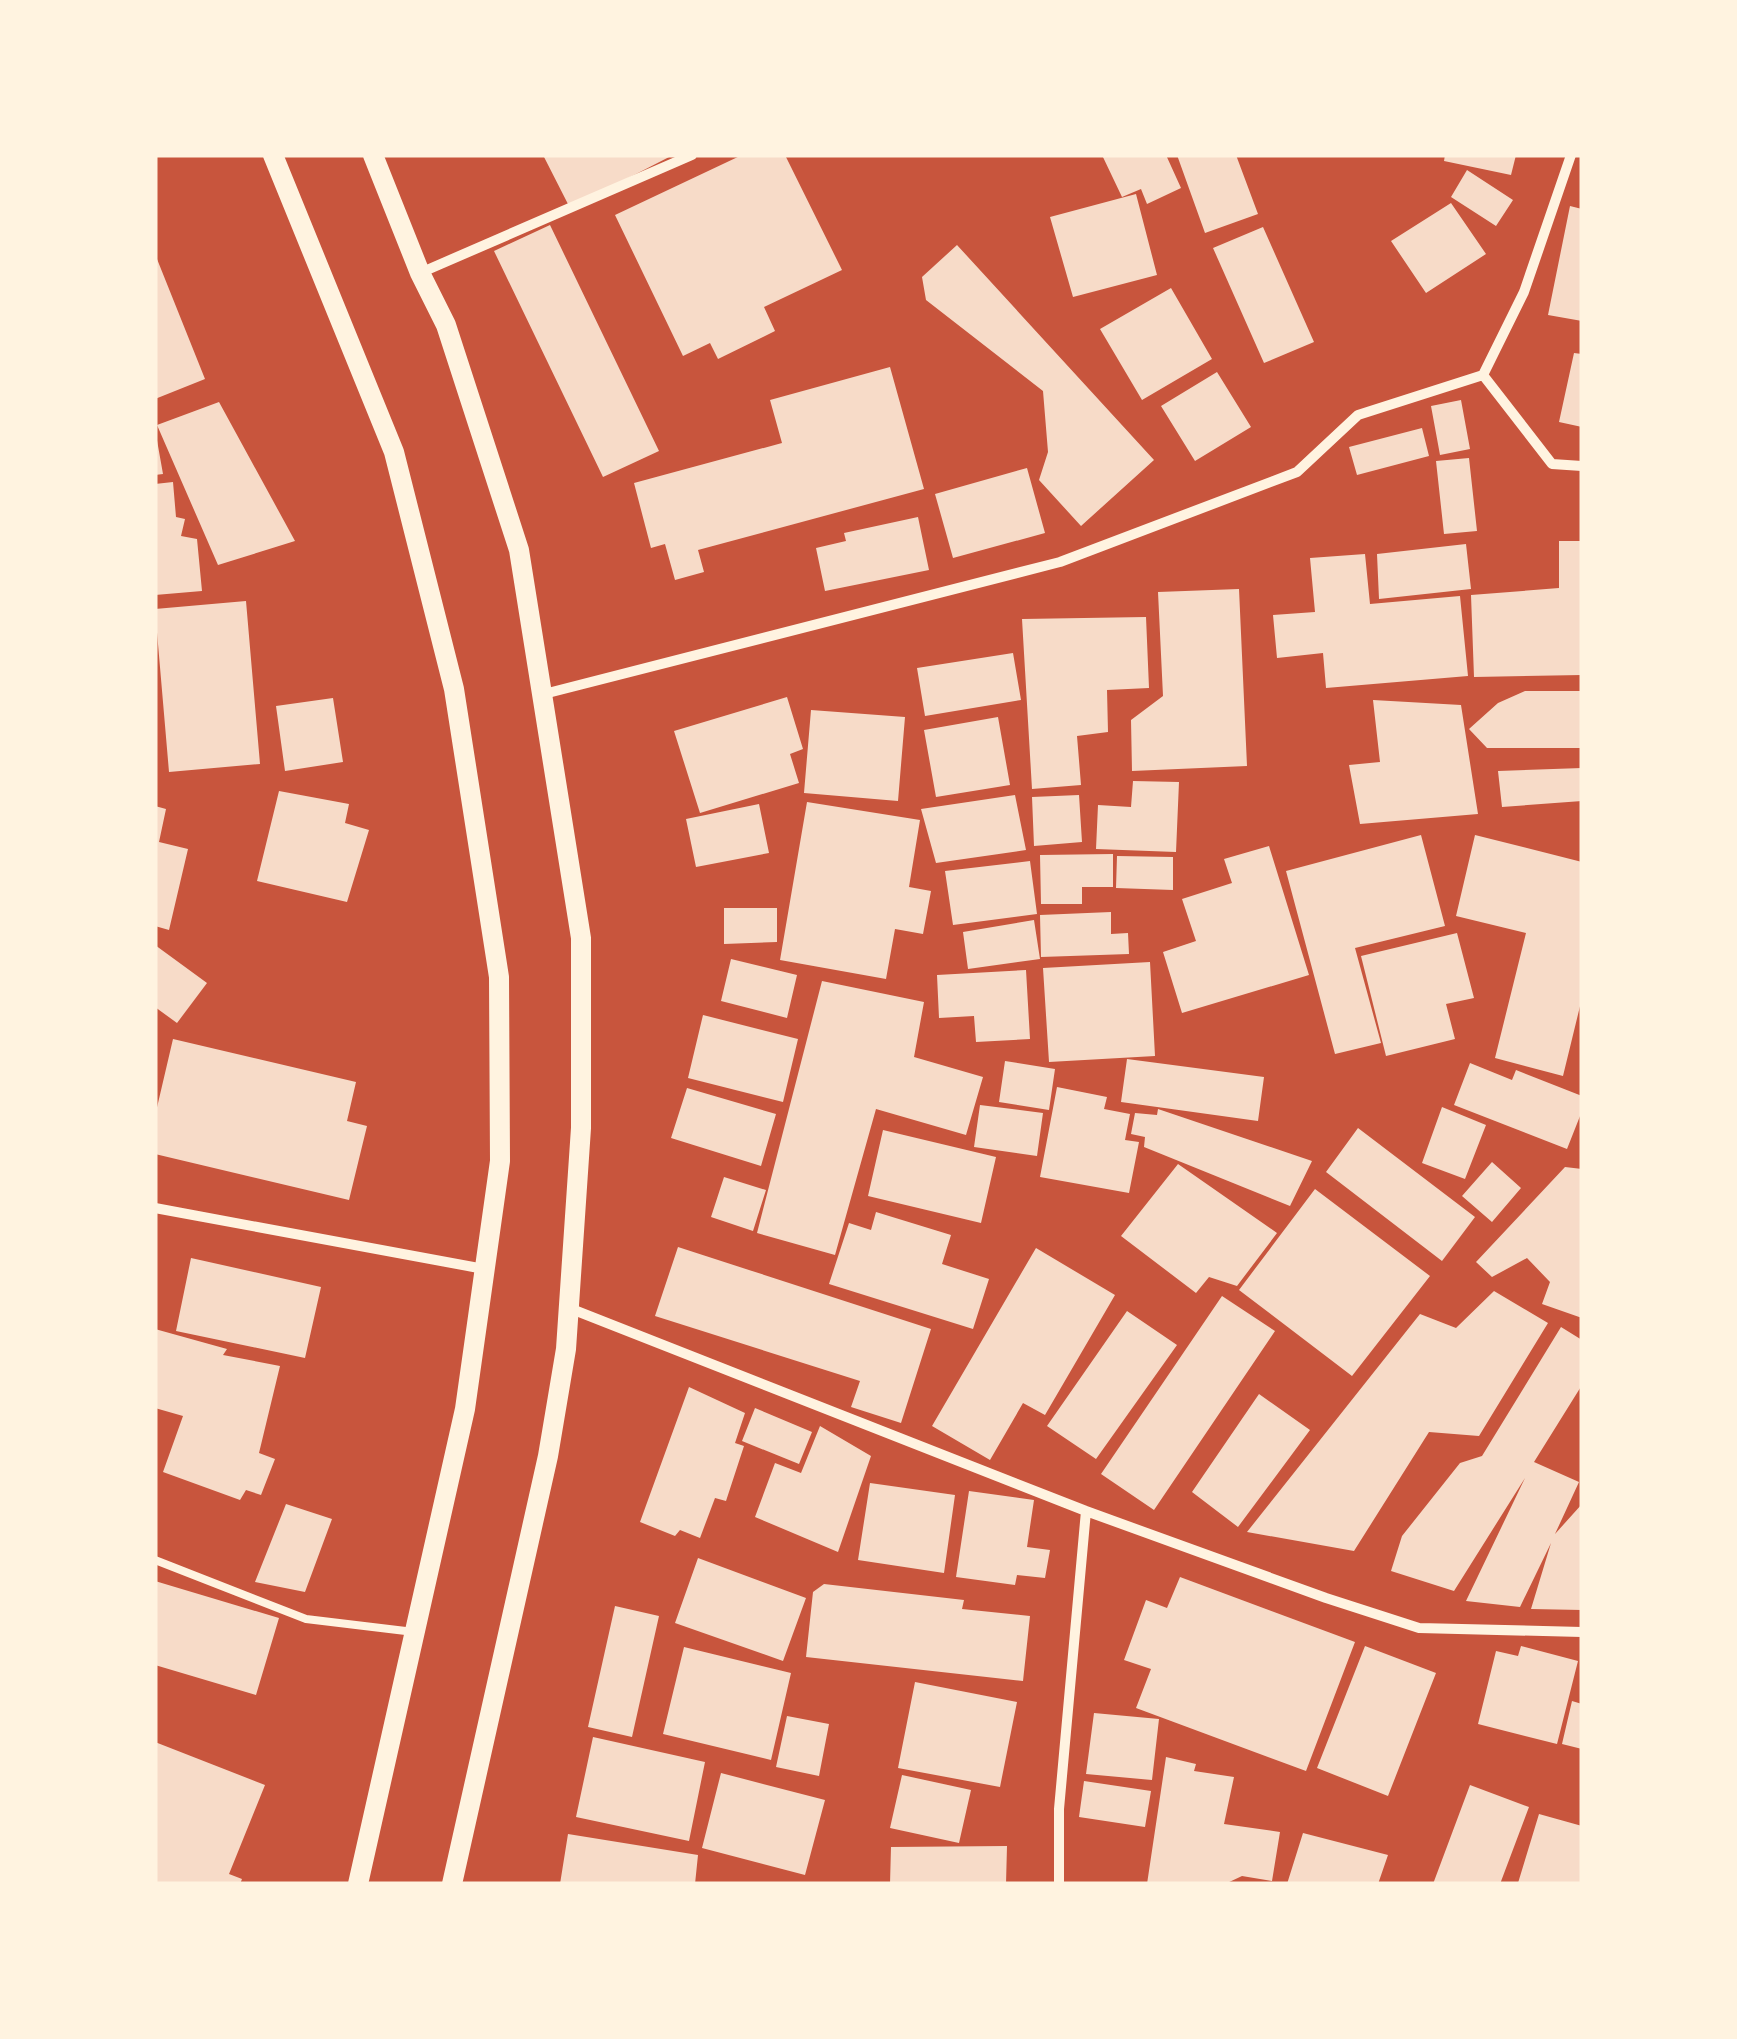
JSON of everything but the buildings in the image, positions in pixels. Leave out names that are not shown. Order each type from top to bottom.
[{"type":"main road","points":[[273,155],[394,452],[454,690],[499,977],[500,1161],[464,1409],[358,1884]]},
{"type":"main road","points":[[373,155],[446,325],[519,550],[582,938],[581,1128],[569,1308],[548,1456],[452,1884]]},
{"type":"street","points":[[420,272],[692,155]]},
{"type":"street","points":[[544,694],[1060,562],[1297,472],[1358,415],[1483,375],[1524,292],[1572,155]]},
{"type":"street","points":[[1483,375],[1552,464],[1582,466]]},
{"type":"street","points":[[155,1208],[485,1270]]},
{"type":"street","points":[[569,1308],[1086,1511],[1418,1628],[1582,1632]]},
{"type":"street","points":[[1060,1884],[1059,1809],[1086,1511]]},
{"type":"lane","points":[[155,1560],[306,1619],[414,1632]]}]
